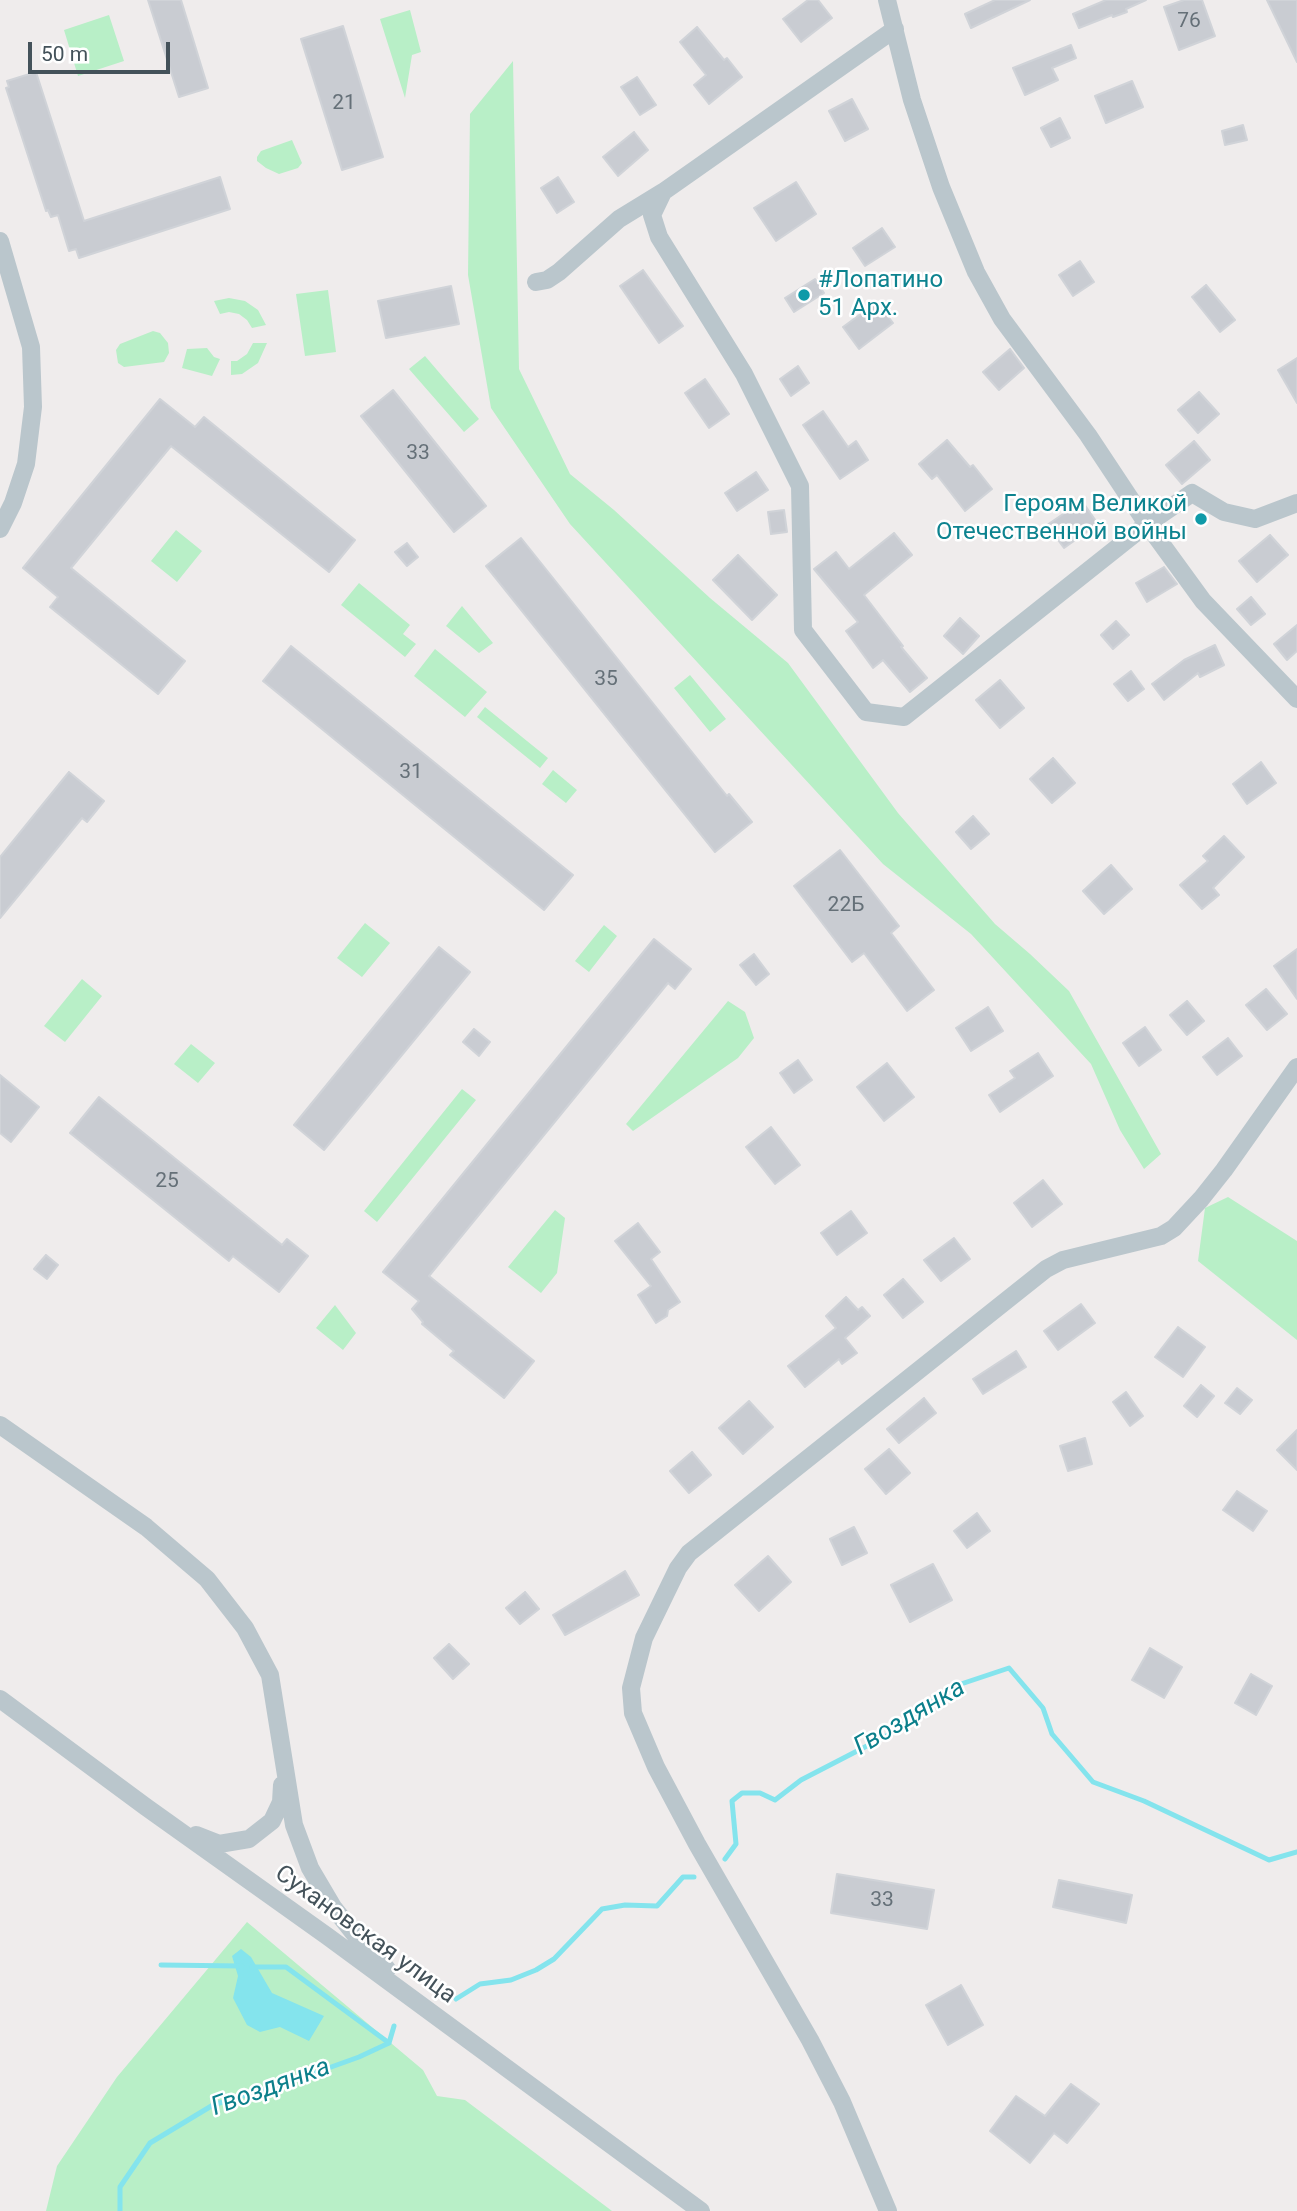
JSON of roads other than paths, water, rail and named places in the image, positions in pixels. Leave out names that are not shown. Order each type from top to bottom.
[{"type":"street","points":[[887,0],[920,125],[940,187],[976,272],[1002,319],[1088,435],[1147,524],[1203,601],[1297,699]]},
{"type":"street","points":[[536,282],[547,280],[559,272],[619,219],[895,29]]},
{"type":"street","points":[[663,191],[652,215],[659,237],[744,374],[800,485],[803,630],[866,712],[904,717],[1147,524],[1192,493],[1224,512],[1255,519],[1297,503]]},
{"type":"street","points":[[0,241],[31,347],[33,407],[26,464],[13,503],[0,529]]},
{"type":"street","points":[[888,2211],[842,2102],[810,2040],[697,1844],[656,1767],[633,1713],[632,1688],[644,1638],[678,1568],[689,1553],[1046,1269],[1063,1260],[1161,1236],[1174,1228],[1224,1170],[1297,1067]]},
{"type":"street","points":[[0,1425],[146,1527],[206,1579],[245,1628],[270,1675],[294,1825],[310,1868],[333,1907],[359,1941],[426,2009]]},
{"type":"street","name":"Сухановская улица","points":[[0,1699],[701,2211]]},
{"type":"street","points":[[173,1826],[219,1844],[249,1839],[272,1821],[281,1802],[284,1764]]},
{"type":"water","points":[[241,1949],[251,1957],[272,1993],[324,2016],[309,2041],[280,2027],[260,2032],[247,2025],[233,1998],[238,1976],[232,1956]]},
{"type":"waterway","name":"Гвоздянка","points":[[725,1859],[736,1844],[732,1801],[742,1793],[760,1793],[775,1800],[801,1780],[892,1733],[952,1687],[1009,1668],[1043,1708],[1052,1734],[1093,1782],[1144,1801],[1269,1860],[1297,1852]]},
{"type":"waterway","name":"Гвоздянка","points":[[456,1999],[480,1984],[511,1980],[554,1959],[602,1909],[625,1905],[657,1906],[683,1877],[694,1877]]},
{"type":"waterway","name":"Гвоздянка","points":[[161,1965],[242,1966]]},
{"type":"waterway","name":"Гвоздянка","points":[[252,1967],[286,1967],[389,2043],[394,2026]]},
{"type":"waterway","name":"Гвоздянка","points":[[120,2211],[120,2187],[150,2143],[213,2105],[295,2080],[389,2043]]},
{"type":"place","name":"#Лопатино 51 Арх.","points":[[804,295]]},
{"type":"place","name":"Героям Великой Отечественной войны","points":[[1201,519]]}]
